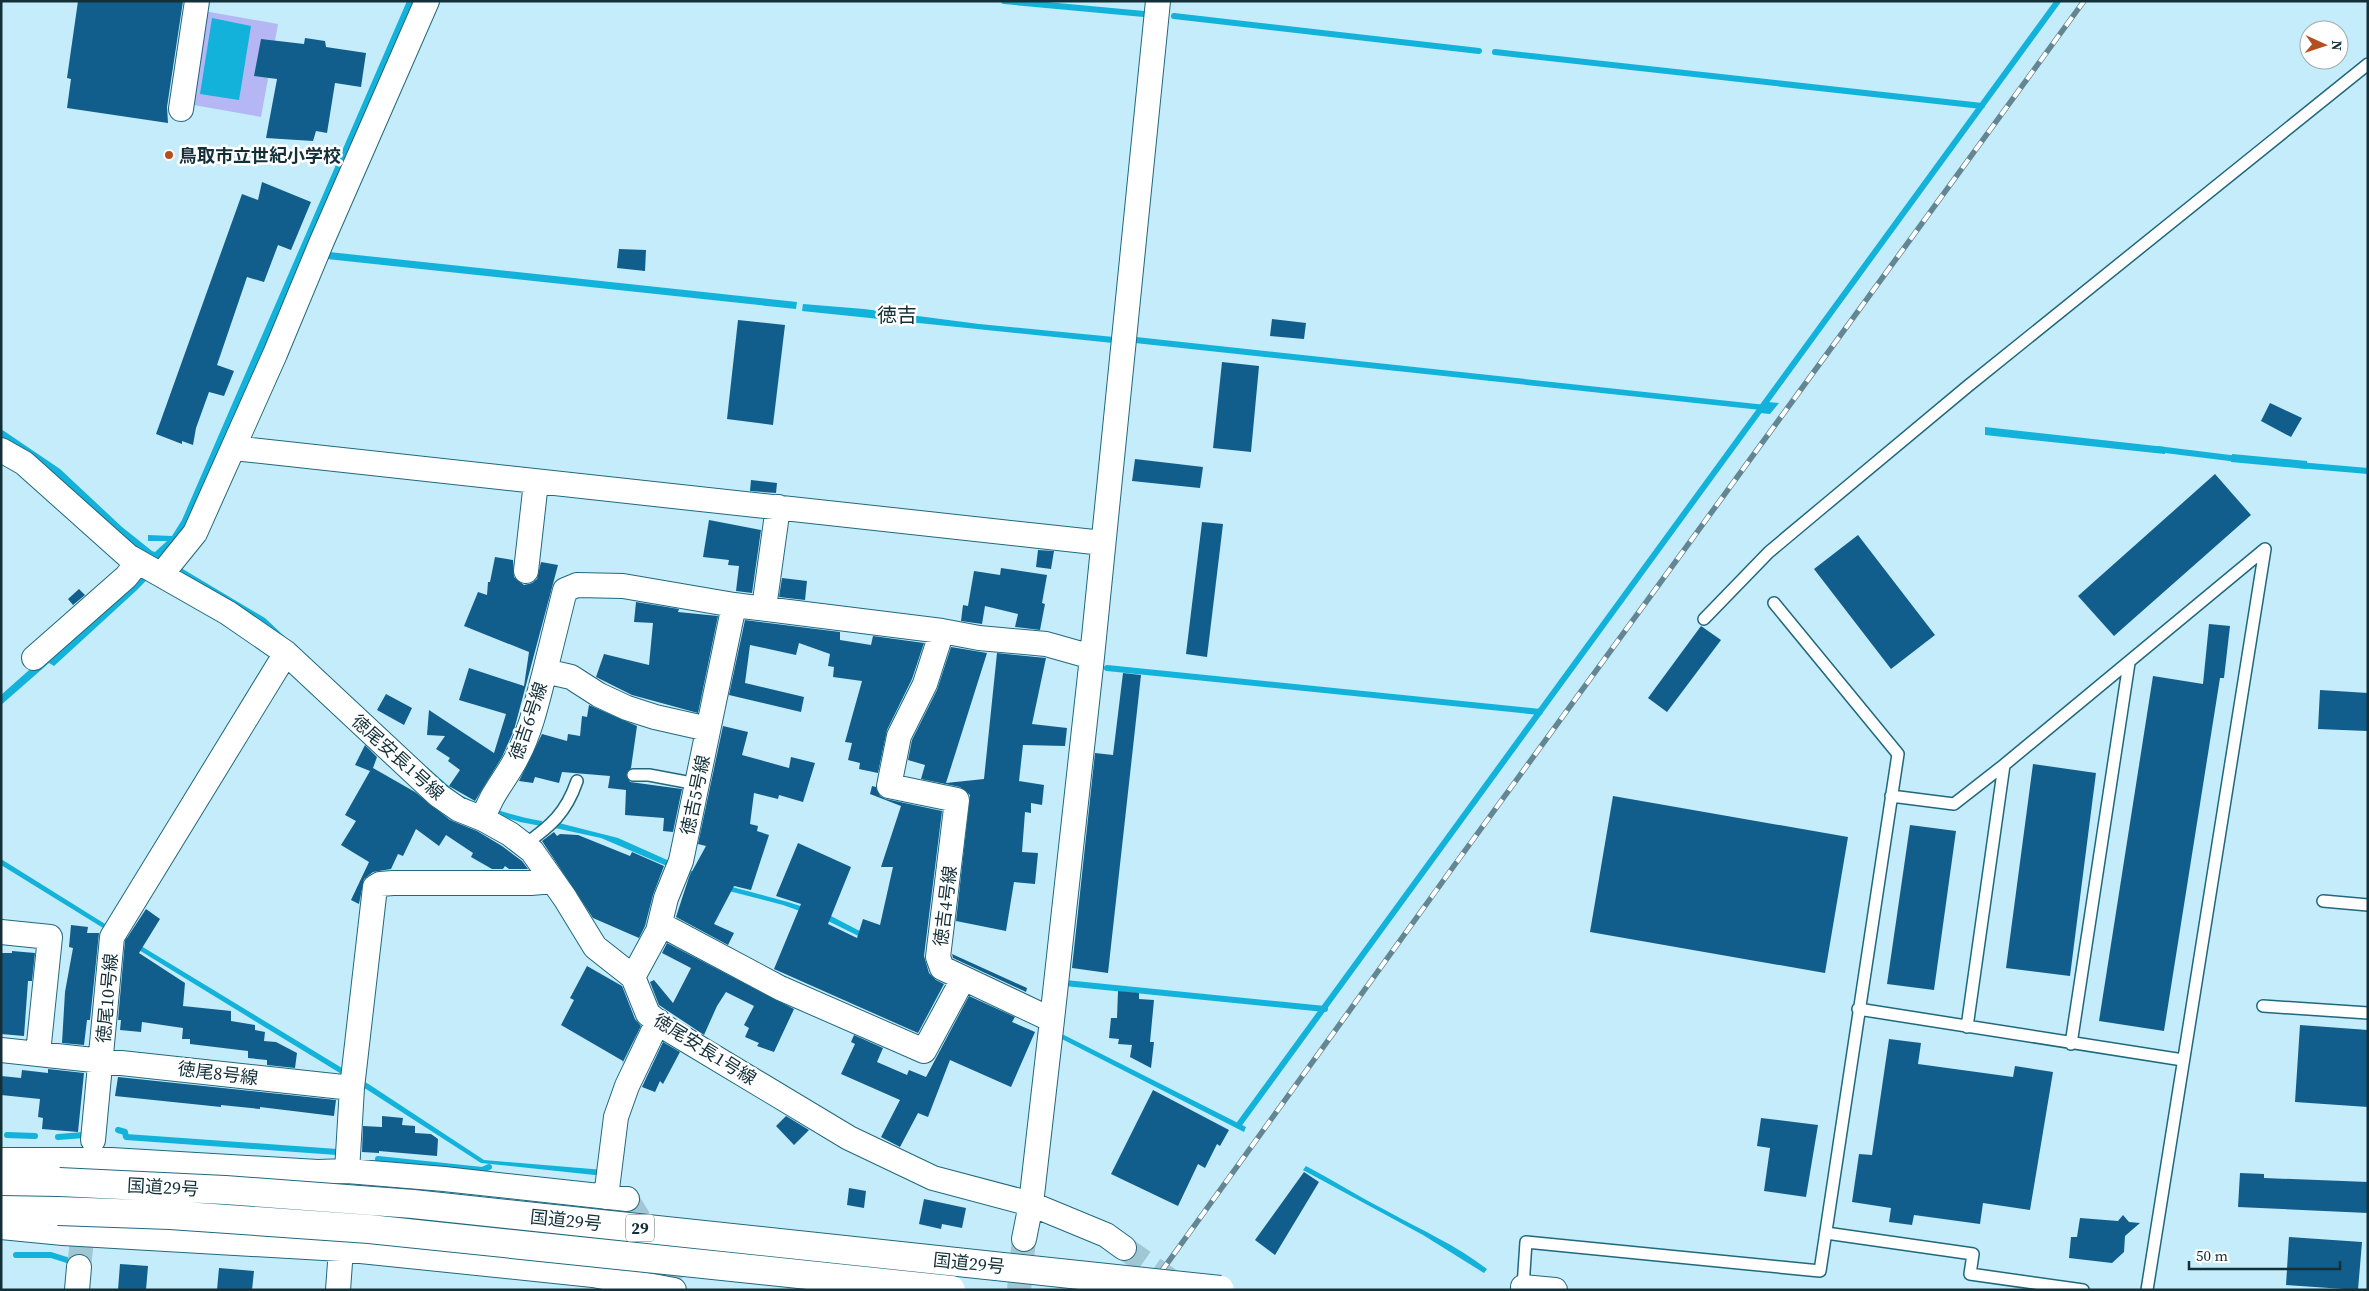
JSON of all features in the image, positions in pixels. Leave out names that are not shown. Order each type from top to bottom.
[{"type":"highway","name":"国道29号","points":[[1,1181],[225,1190],[413,1204],[1220,1290]]},
{"type":"highway","name":"国道29号","points":[[1,1210],[179,1215],[369,1229],[951,1290]]},
{"type":"street","points":[[181,109],[197,1]]},
{"type":"street","points":[[161,575],[195,533],[427,1]]},
{"type":"street","points":[[1024,1239],[1030,1204],[1052,1020],[1092,657],[1158,1]]},
{"type":"street","points":[[233,448],[1103,543]]},
{"type":"street","name":"徳尾安長1号線","points":[[1,450],[24,464],[128,556],[228,613],[286,652],[438,795],[458,809],[483,819],[510,834],[532,851],[595,947],[633,977],[648,1014],[849,1138],[933,1178],[1030,1204],[1106,1235],[1124,1248]]},
{"type":"street","points":[[526,571],[536,482]]},
{"type":"street","points":[[764,608],[778,507]]},
{"type":"street","points":[[34,658],[126,577],[138,562]]},
{"type":"street","points":[[545,671],[564,590],[569,586],[597,584],[623,586],[734,605],[942,631],[979,638],[1046,644],[1092,657]]},
{"type":"street","name":"徳吉5号線","points":[[633,977],[660,924],[666,898],[681,861],[734,605]]},
{"type":"street","name":"徳吉4号線","points":[[942,631],[924,684],[899,736],[888,786],[957,800],[938,957],[942,968],[1052,1020]]},
{"type":"street","name":"徳尾10号線","points":[[93,1140],[112,937],[286,652]]},
{"type":"street","name":"徳吉6号線","points":[[483,819],[489,802],[511,768],[523,744],[545,671],[571,677],[599,695],[627,708],[655,717],[708,729]]},
{"type":"street","points":[[347,1171],[352,1088],[375,887],[380,884],[393,882],[531,883],[553,881]]},
{"type":"street","points":[[660,924],[780,988],[924,1051],[963,979]]},
{"type":"street","points":[[1,932],[50,937],[38,1053]]},
{"type":"street","points":[[1,1160],[111,1160],[318,1172],[347,1171],[444,1179],[616,1198],[616,1117],[627,1086],[658,1021]]},
{"type":"street","name":"徳尾8号線","points":[[1,1050],[102,1059],[352,1088]]},
{"type":"street","points":[[1,1227],[63,1233],[342,1249],[593,1275],[674,1290]]},
{"type":"street","points":[[338,1290],[342,1249]]},
{"type":"street","points":[[1523,1288],[1555,1290]]},
{"type":"lane","points":[[1704,619],[1769,552],[1824,506],[1968,386],[2368,64]]},
{"type":"lane","points":[[1891,796],[1954,804],[2129,663],[2265,549],[2147,1290]]},
{"type":"lane","points":[[1523,1288],[1526,1242],[1820,1270],[1898,754],[1774,603]]},
{"type":"lane","points":[[2071,1044],[2129,663]]},
{"type":"lane","points":[[1967,1028],[2004,765]]},
{"type":"lane","points":[[633,775],[649,775],[697,784]]},
{"type":"lane","points":[[524,845],[554,823],[565,809],[577,781]]},
{"type":"lane","points":[[2323,901],[2368,905]]},
{"type":"lane","points":[[2263,1006],[2368,1013]]},
{"type":"lane","points":[[1858,1009],[1967,1028],[2183,1060]]},
{"type":"lane","points":[[1826,1232],[1972,1254],[1970,1274],[2083,1290]]},
{"type":"shaded area","points":[[407,1],[421,1],[191,529],[166,559],[265,618],[374,721],[458,794],[499,810],[542,821],[541,826],[520,822],[472,807],[159,567],[138,589],[54,666],[49,663],[1,705],[1,695],[134,577],[1,441],[1,429],[60,469],[122,527],[152,551],[155,552],[167,541],[148,541],[148,535],[172,536],[182,520]]},
{"type":"shaded area","points":[[204,11],[278,24],[261,117],[188,104]]},
{"type":"shaded area","points":[[212,18],[251,26],[239,100],[200,94]]},
{"type":"shaded area","points":[[329,252],[797,302],[796,309],[327,259]]},
{"type":"shaded area","points":[[803,304],[1114,337],[1113,343],[802,311]]},
{"type":"shaded area","points":[[1136,337],[1766,405],[1768,402],[1779,403],[1770,414],[1760,413],[1761,410],[1135,343]]},
{"type":"shaded area","points":[[1985,427],[2165,447],[2165,454],[1985,435]]},
{"type":"shaded area","points":[[2232,454],[2307,461],[2307,469],[2231,462]]},
{"type":"shaded area","points":[[559,823],[618,838],[721,884],[831,916],[898,951],[895,954],[828,921],[783,905],[721,889],[601,838],[555,828]]},
{"type":"shaded area","points":[[1,859],[110,927],[108,931],[1,865]]},
{"type":"shaded area","points":[[118,932],[370,1085],[484,1160],[604,1170],[604,1176],[481,1163],[366,1089],[116,936]]},
{"type":"shaded area","points":[[1058,1032],[1246,1127],[1244,1132],[1056,1036]]},
{"type":"shaded area","points":[[1306,1166],[1451,1245],[1487,1269],[1484,1273],[1423,1235],[1303,1170]]},
{"type":"shaded area","points":[[1,1194],[170,1197],[432,1218],[431,1223],[324,1212],[271,1209],[1,1199]]},
{"type":"building","points":[[78,1],[183,1],[167,107],[168,123],[67,108],[71,79],[67,78]]},
{"type":"building","points":[[305,38],[325,41],[326,47],[366,53],[361,87],[335,83],[327,133],[316,131],[313,141],[266,138],[277,79],[254,76],[261,39],[304,44]]},
{"type":"building","points":[[262,182],[311,202],[291,250],[278,245],[264,282],[247,277],[217,365],[234,371],[224,396],[209,392],[196,428],[193,445],[182,441],[182,444],[156,434],[242,194],[258,200]]},
{"type":"building","points":[[619,249],[646,250],[645,271],[617,268]]},
{"type":"building","points":[[1272,319],[1306,323],[1304,339],[1270,336]]},
{"type":"building","points":[[738,320],[785,325],[773,425],[727,419]]},
{"type":"building","points":[[1222,362],[1259,366],[1251,452],[1213,448]]},
{"type":"building","points":[[2270,403],[2302,418],[2291,437],[2261,421]]},
{"type":"building","points":[[1135,459],[1203,467],[1200,488],[1132,481]]},
{"type":"building","points":[[2215,474],[2251,515],[2114,636],[2078,596]]},
{"type":"building","points":[[751,480],[777,483],[776,493],[750,491]]},
{"type":"building","points":[[709,520],[761,530],[752,593],[736,591],[739,566],[728,565],[729,560],[703,557]]},
{"type":"building","points":[[1202,522],[1223,524],[1207,657],[1186,654]]},
{"type":"building","points":[[1858,535],[1935,635],[1891,669],[1814,569]]},
{"type":"building","points":[[1038,550],[1054,551],[1051,569],[1036,567]]},
{"type":"building","points":[[495,557],[513,560],[514,577],[524,585],[532,583],[537,579],[541,562],[558,565],[514,730],[502,757],[475,801],[449,786],[460,770],[448,761],[450,758],[436,749],[445,736],[427,735],[429,710],[494,753],[506,714],[459,700],[469,668],[524,686],[529,652],[464,626],[478,592],[487,595],[488,582],[490,582]]},
{"type":"building","points":[[1001,568],[1047,575],[1042,603],[1045,604],[1040,630],[1015,627],[1018,614],[985,606],[982,624],[961,621],[963,605],[968,606],[974,571],[1000,575]]},
{"type":"building","points":[[782,578],[807,581],[805,600],[779,597]]},
{"type":"building","points":[[79,589],[85,595],[73,605],[68,599]]},
{"type":"building","points":[[636,602],[679,609],[678,612],[718,616],[698,713],[632,695],[596,677],[604,654],[649,665],[653,623],[634,622]]},
{"type":"building","points":[[745,620],[840,632],[840,640],[871,645],[873,636],[924,643],[912,679],[887,730],[878,773],[859,769],[860,763],[848,760],[852,743],[845,742],[862,681],[833,677],[834,667],[828,666],[830,654],[799,643],[796,655],[750,645],[745,683],[804,697],[801,712],[729,695]]},
{"type":"building","points":[[2209,624],[2230,626],[2224,678],[2220,678],[2164,1031],[2099,1021],[2153,676],[2203,684]]},
{"type":"building","points":[[1701,626],[1721,640],[1667,712],[1648,698]]},
{"type":"building","points":[[951,647],[987,653],[946,783],[984,779],[997,653],[1046,658],[1032,724],[1067,728],[1065,746],[1023,745],[1019,781],[1044,785],[1042,805],[1031,803],[1031,813],[1025,812],[1022,852],[1038,853],[1035,884],[1014,882],[1006,931],[956,921],[970,795],[960,787],[921,779],[925,765],[908,760],[912,740],[937,690]]},
{"type":"building","points":[[1123,673],[1141,675],[1108,973],[1072,968],[1095,753],[1113,755]]},
{"type":"building","points":[[2320,690],[2368,693],[2367,731],[2318,729]]},
{"type":"building","points":[[386,694],[412,708],[404,725],[377,710]]},
{"type":"building","points":[[589,705],[637,726],[631,768],[626,775],[630,782],[682,789],[673,832],[663,831],[664,818],[625,815],[626,790],[608,788],[610,776],[562,772],[559,783],[535,777],[533,783],[519,781],[542,734],[567,741],[568,734],[580,736],[582,716],[587,717]]},
{"type":"building","points":[[723,726],[748,732],[742,755],[789,768],[791,757],[815,763],[803,802],[779,795],[778,799],[754,793],[750,824],[758,826],[757,831],[769,835],[751,890],[734,886],[714,924],[734,933],[728,945],[676,917],[689,877],[706,846],[698,844]]},
{"type":"building","points":[[365,745],[377,757],[373,768],[415,792],[450,820],[477,831],[502,846],[522,861],[528,869],[509,869],[505,866],[503,869],[492,869],[471,857],[473,853],[446,835],[439,846],[416,829],[403,856],[398,854],[391,869],[373,872],[364,879],[359,904],[351,900],[369,862],[341,845],[356,821],[345,815],[370,771],[355,765]]},
{"type":"building","points":[[2033,764],[2096,773],[2070,976],[2006,968]]},
{"type":"building","points":[[872,786],[876,787],[880,796],[886,799],[942,811],[924,956],[929,973],[936,980],[944,984],[918,1033],[774,969],[801,904],[776,896],[798,843],[851,867],[828,924],[857,938],[863,919],[880,925],[893,867],[881,867],[901,806],[870,794]]},
{"type":"building","points":[[1613,796],[1848,837],[1825,973],[1590,932]]},
{"type":"building","points":[[1910,825],[1956,831],[1934,990],[1887,984]]},
{"type":"building","points":[[554,832],[557,836],[560,834],[578,835],[630,856],[632,852],[664,866],[653,895],[645,926],[639,938],[593,918],[542,841]]},
{"type":"building","points":[[146,909],[160,919],[139,953],[185,983],[183,1006],[231,1011],[231,1021],[255,1025],[255,1030],[265,1032],[264,1041],[276,1042],[297,1053],[295,1068],[267,1065],[267,1060],[248,1058],[248,1051],[190,1044],[190,1039],[182,1039],[183,1028],[142,1022],[141,1032],[120,1030],[121,1020],[118,1020],[125,941]]},
{"type":"building","points":[[71,925],[88,927],[87,933],[99,933],[90,1020],[87,1020],[84,1045],[62,1043],[65,992],[73,948],[69,947]]},
{"type":"building","points":[[667,943],[794,1009],[774,1052],[757,1046],[759,1043],[745,1037],[749,1028],[744,1025],[754,1006],[726,992],[717,1006],[704,1035],[659,1005],[650,982],[654,980],[673,1003],[691,968],[662,953]]},
{"type":"building","points":[[12,951],[35,953],[32,981],[28,981],[24,1036],[1,1034],[1,953],[12,953]]},
{"type":"building","points":[[952,954],[1027,988],[1026,992],[953,958]]},
{"type":"building","points":[[587,966],[622,986],[635,1019],[641,1026],[622,1064],[623,1061],[561,1025],[574,1000],[570,998]]},
{"type":"building","points":[[1118,991],[1139,993],[1139,999],[1154,1000],[1150,1042],[1154,1042],[1151,1068],[1130,1057],[1132,1045],[1118,1044],[1119,1039],[1109,1038],[1111,1018],[1117,1018]]},
{"type":"building","points":[[969,996],[1015,1017],[1012,1022],[1035,1032],[1011,1087],[950,1060],[928,1117],[918,1113],[900,1147],[881,1137],[900,1100],[841,1074],[855,1044],[851,1042],[854,1035],[883,1048],[877,1062],[907,1075],[909,1070],[926,1077]]},
{"type":"building","points":[[2300,1025],[2368,1030],[2368,1107],[2295,1102]]},
{"type":"building","points":[[1889,1039],[1921,1043],[1918,1064],[2013,1077],[2015,1066],[2053,1072],[2030,1210],[1983,1203],[1980,1224],[1914,1215],[1912,1225],[1889,1222],[1891,1208],[1852,1202],[1859,1154],[1872,1155]]},
{"type":"building","points":[[663,1042],[680,1052],[663,1084],[660,1081],[655,1092],[642,1087]]},
{"type":"building","points":[[48,1069],[84,1073],[78,1132],[42,1129],[43,1118],[38,1117],[40,1099],[1,1095],[1,1076],[21,1078],[22,1070],[48,1073]]},
{"type":"building","points":[[118,1077],[336,1100],[334,1116],[260,1107],[260,1109],[221,1105],[221,1107],[115,1096]]},
{"type":"building","points":[[1153,1090],[1229,1130],[1220,1146],[1217,1144],[1205,1168],[1198,1164],[1178,1206],[1111,1174]]},
{"type":"building","points":[[382,1116],[403,1118],[402,1125],[415,1126],[415,1133],[431,1134],[438,1139],[437,1156],[379,1151],[379,1153],[362,1152],[363,1126],[382,1127]]},
{"type":"building","points":[[786,1116],[809,1130],[794,1145],[776,1126]]},
{"type":"building","points":[[1761,1118],[1818,1125],[1806,1197],[1764,1191],[1770,1148],[1757,1146]]},
{"type":"building","points":[[1304,1172],[1319,1182],[1275,1255],[1255,1240]]},
{"type":"building","points":[[2240,1173],[2264,1174],[2264,1178],[2368,1182],[2368,1213],[2238,1207]]},
{"type":"building","points":[[849,1188],[866,1191],[864,1208],[847,1205]]},
{"type":"building","points":[[924,1199],[966,1208],[962,1228],[942,1224],[941,1229],[919,1224]]},
{"type":"building","points":[[2123,1215],[2129,1222],[2140,1223],[2125,1236],[2124,1252],[2112,1263],[2069,1258],[2071,1237],[2077,1237],[2080,1218],[2118,1221]]},
{"type":"building","points":[[2289,1237],[2362,1242],[2358,1290],[2286,1285]]},
{"type":"building","points":[[120,1264],[148,1266],[146,1290],[118,1290]]},
{"type":"building","points":[[219,1268],[254,1271],[252,1290],[217,1290]]},
{"type":"waterway","points":[[1004,1],[1144,14]]},
{"type":"waterway","points":[[1240,1123],[2058,1]]},
{"type":"waterway","points":[[1174,16],[1479,51]]},
{"type":"waterway","points":[[1495,52],[1982,106]]},
{"type":"waterway","points":[[2157,449],[2238,459]]},
{"type":"waterway","points":[[2298,465],[2368,471]]},
{"type":"waterway","points":[[1107,668],[1540,712]]},
{"type":"waterway","points":[[1065,983],[1325,1009]]},
{"type":"waterway","points":[[118,1130],[125,1132],[126,1137],[337,1152]]},
{"type":"waterway","points":[[7,1135],[35,1136]]},
{"type":"waterway","points":[[58,1137],[84,1135]]},
{"type":"waterway","points":[[378,1159],[482,1170],[489,1167]]},
{"type":"waterway","points":[[16,1255],[51,1255],[70,1261],[70,1267]]},
{"type":"tunnel","points":[[627,1199],[683,1290]]},
{"type":"tunnel","points":[[79,1267],[85,1214]]},
{"type":"tunnel","points":[[1019,1290],[1024,1239]]},
{"type":"tunnel","points":[[1124,1248],[1180,1287]]},
{"type":"railway","points":[[1148,1290],[1456,863],[2084,1]]},
{"type":"place","name":"鳥取市立世紀小学校","points":[[169,155]]},
{"type":"district","name":"徳吉","points":[[897,315]]}]
